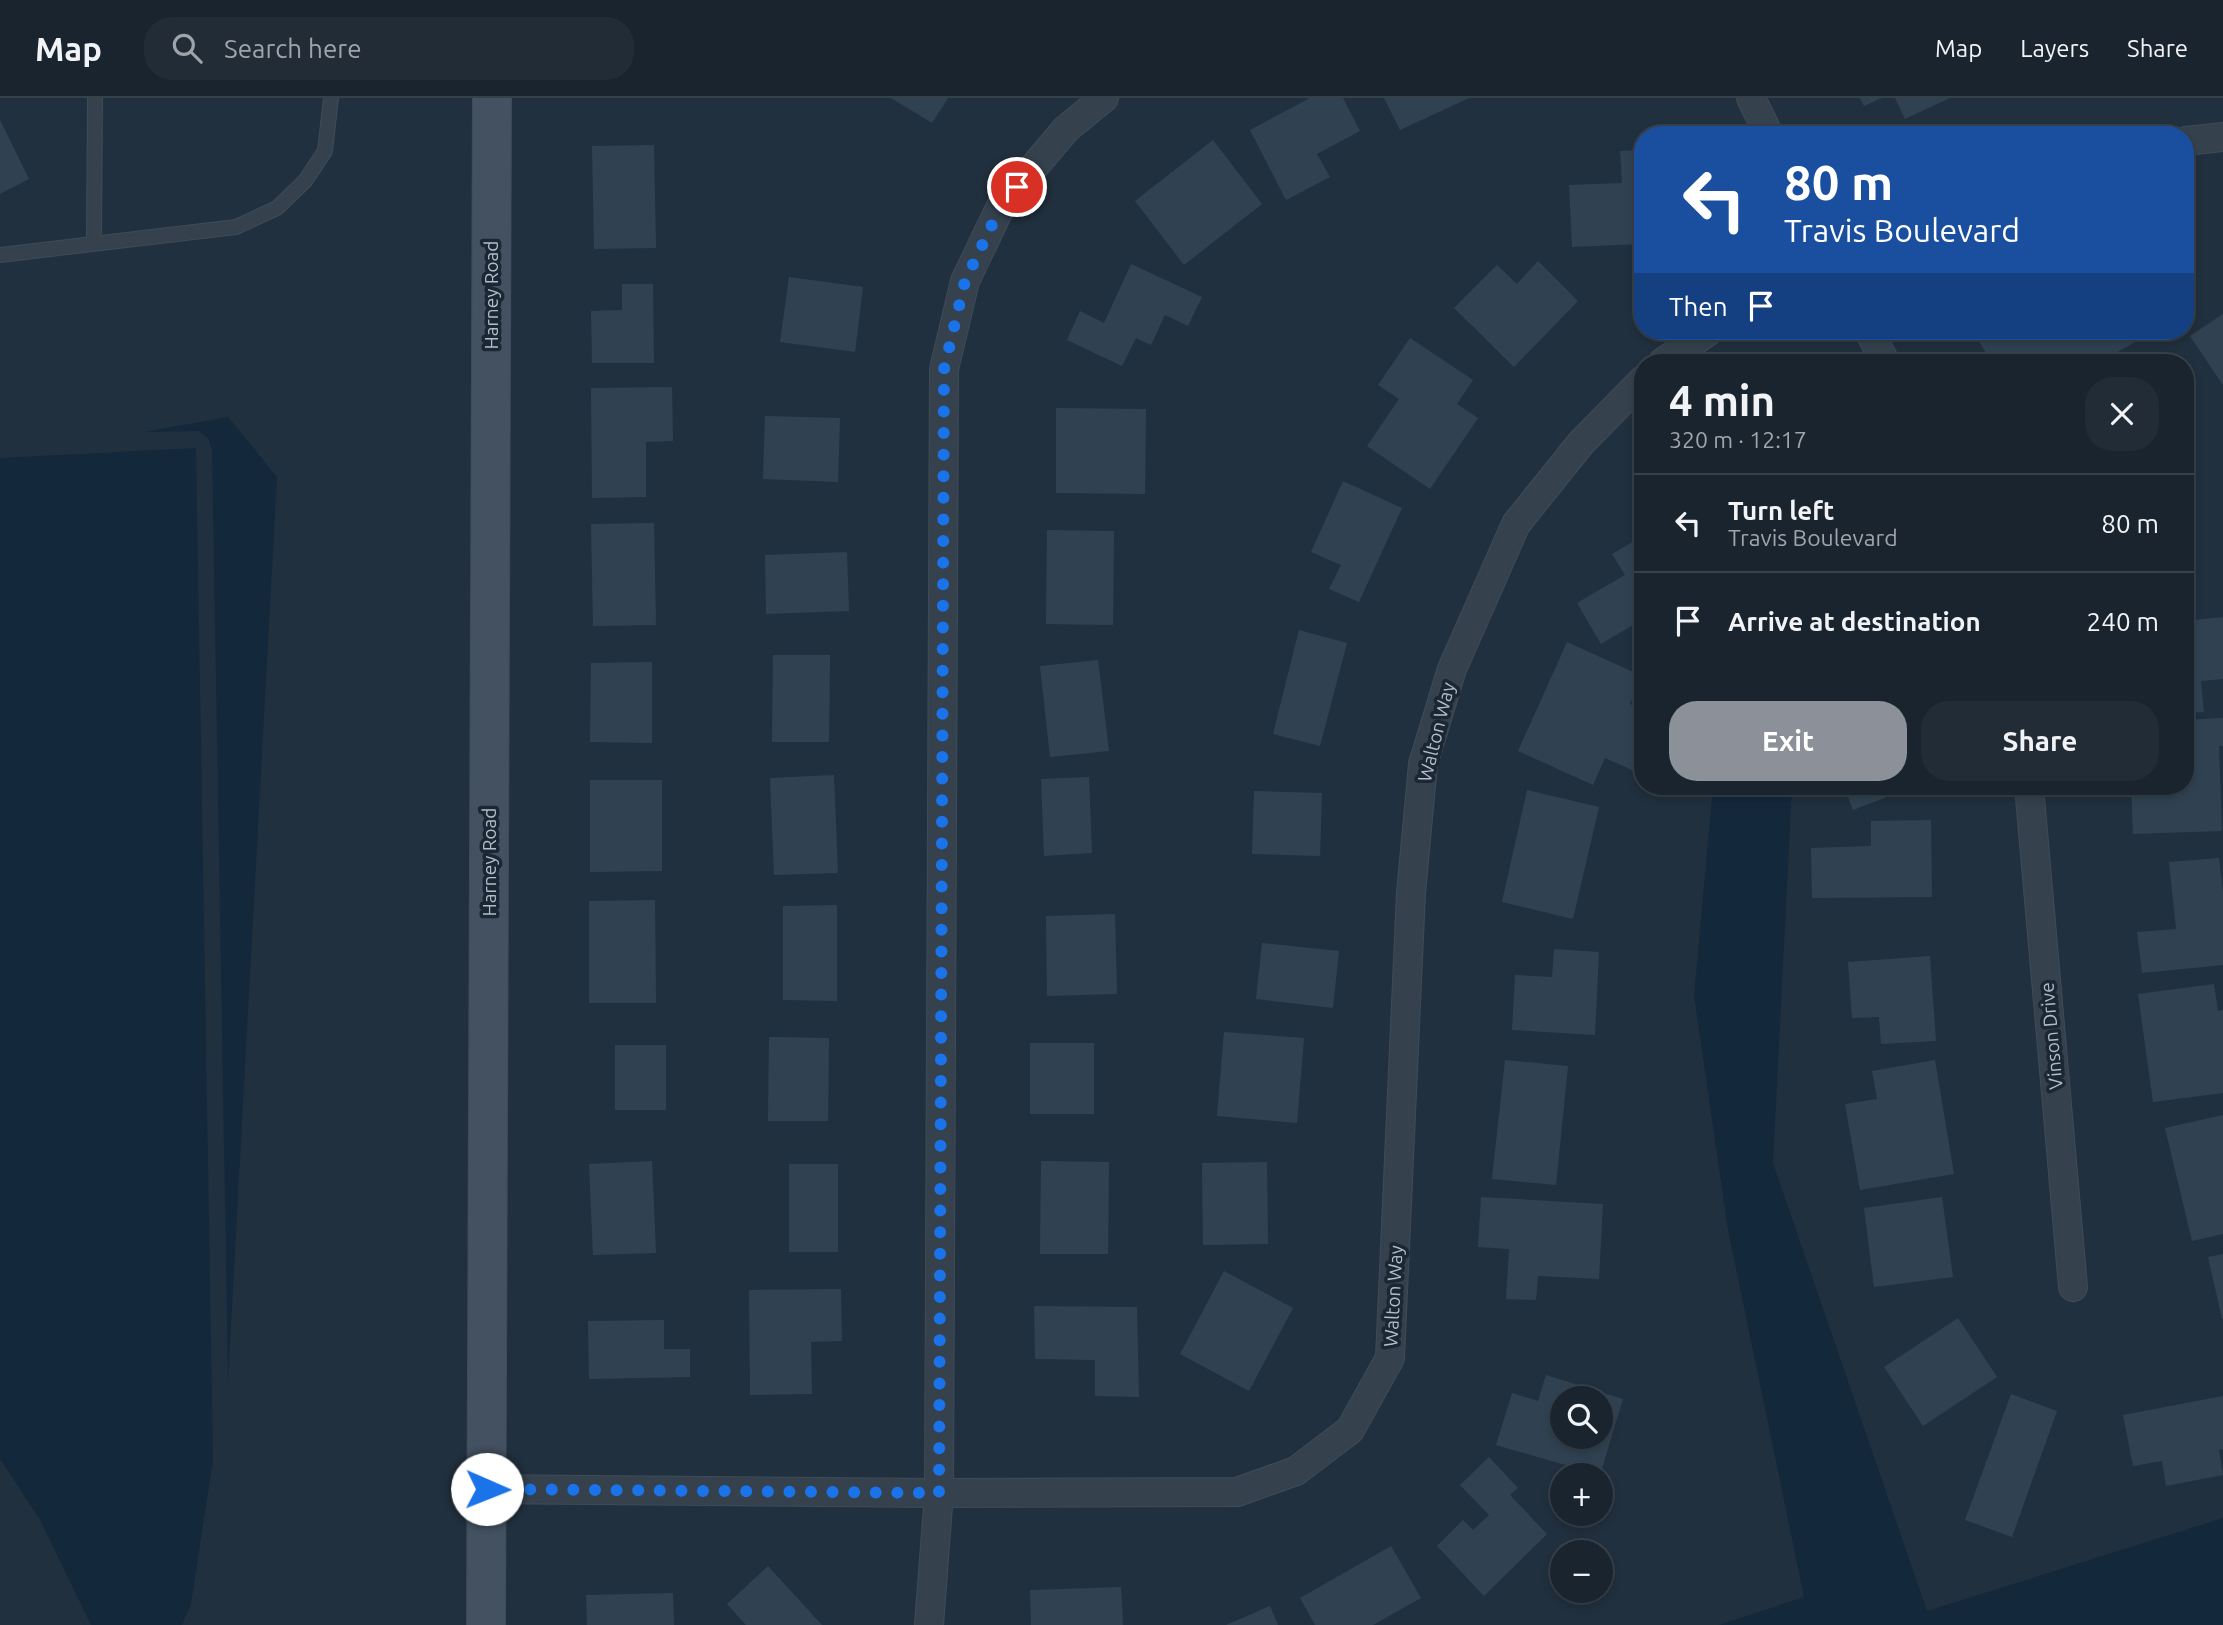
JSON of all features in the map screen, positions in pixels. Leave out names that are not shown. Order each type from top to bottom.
[{"type":"street","name":"Harney Road","points":[[486,1625],[492,98]]},
{"type":"street","points":[[929,1625],[939,1493],[944,369],[965,281],[1001,206],[1066,129],[1104,98]]},
{"type":"street","points":[[1751,98],[1765,126]]},
{"type":"street","points":[[2194,140],[2223,137]]},
{"type":"street","points":[[1675,354],[1696,340]]},
{"type":"street","name":"Walton Way","points":[[487,1489],[939,1493],[1237,1492],[1296,1471],[1350,1430],[1390,1358],[1411,893],[1423,764],[1452,669],[1516,524],[1581,443],[1634,389]]},
{"type":"street","name":"Vinson Drive","points":[[2030,795],[2073,1287]]},
{"type":"lane","points":[[94,242],[95,98]]},
{"type":"lane","points":[[0,255],[236,227],[277,208],[304,181],[325,151],[331,98]]},
{"type":"water","points":[[228,417],[277,477],[228,1381],[212,449],[208,438],[199,431],[144,432]]},
{"type":"water","points":[[196,448],[213,1460],[191,1604],[182,1625],[91,1625],[40,1520],[0,1459],[0,458]]},
{"type":"water","points":[[1712,795],[1792,795],[1773,1163],[1927,1611],[2223,1518],[2223,1625],[1719,1625],[1804,1597],[1728,1230],[1694,996]]},
{"type":"building","points":[[891,98],[948,98],[932,123]]},
{"type":"building","points":[[1310,98],[1343,98],[1360,131],[1317,154],[1330,177],[1286,200],[1250,130]]},
{"type":"building","points":[[1384,98],[1469,98],[1400,130]]},
{"type":"building","points":[[1860,98],[1882,98],[1864,106]]},
{"type":"building","points":[[1895,98],[1950,98],[1905,119]]},
{"type":"building","points":[[0,120],[29,179],[0,194]]},
{"type":"building","points":[[1213,140],[1262,204],[1184,265],[1135,201]]},
{"type":"building","points":[[654,145],[656,248],[594,249],[592,146]]},
{"type":"building","points":[[1634,150],[1634,244],[1572,247],[1569,185],[1622,183],[1620,151]]},
{"type":"building","points":[[1538,261],[1578,301],[1514,367],[1454,308],[1497,265],[1517,284]]},
{"type":"building","points":[[1131,264],[1202,297],[1188,326],[1165,315],[1151,345],[1136,338],[1122,366],[1067,340],[1080,311],[1104,323]]},
{"type":"building","points":[[789,277],[863,287],[855,352],[780,342]]},
{"type":"building","points":[[622,284],[653,284],[654,363],[592,363],[591,311],[622,310]]},
{"type":"building","points":[[2223,314],[2223,385],[2193,340],[2194,333]]},
{"type":"building","points":[[1410,338],[1473,380],[1457,404],[1478,418],[1430,489],[1367,446],[1399,399],[1378,385]]},
{"type":"building","points":[[1979,340],[2139,340],[2114,354],[1986,354]]},
{"type":"building","points":[[672,387],[673,441],[646,442],[646,497],[592,498],[591,388]]},
{"type":"building","points":[[1056,408],[1146,409],[1145,494],[1056,493]]},
{"type":"building","points":[[765,416],[840,418],[838,482],[763,479]]},
{"type":"building","points":[[1343,481],[1402,508],[1359,602],[1329,589],[1341,565],[1311,552]]},
{"type":"building","points":[[654,523],[656,625],[593,626],[591,524]]},
{"type":"building","points":[[1047,530],[1114,531],[1113,625],[1046,624]]},
{"type":"building","points":[[1634,541],[1634,624],[1601,644],[1577,603],[1625,575],[1612,554]]},
{"type":"building","points":[[847,552],[849,611],[766,614],[765,555]]},
{"type":"building","points":[[2194,610],[2195,620],[2223,617],[2223,679],[2201,681],[2204,712],[2194,713]]},
{"type":"building","points":[[1299,630],[1347,643],[1320,746],[1273,734]]},
{"type":"building","points":[[1567,642],[1634,672],[1634,695],[1630,704],[1634,706],[1634,771],[1605,758],[1593,785],[1518,751]]},
{"type":"building","points":[[773,655],[830,655],[829,742],[772,742]]},
{"type":"building","points":[[1098,660],[1109,751],[1050,757],[1040,666]]},
{"type":"building","points":[[652,662],[652,743],[590,742],[591,663]]},
{"type":"building","points":[[2223,718],[2223,746],[2219,746],[2222,831],[2133,834],[2131,795],[2194,795],[2194,720]]},
{"type":"building","points":[[834,775],[838,873],[774,875],[770,778]]},
{"type":"building","points":[[1089,777],[1092,853],[1044,856],[1041,779]]},
{"type":"building","points":[[590,780],[662,780],[662,871],[590,872]]},
{"type":"building","points":[[1527,790],[1599,807],[1573,919],[1502,902]]},
{"type":"building","points":[[1254,791],[1322,793],[1320,856],[1252,854]]},
{"type":"building","points":[[1847,795],[1892,795],[1853,810]]},
{"type":"building","points":[[1931,820],[1932,897],[1812,898],[1811,848],[1871,846],[1871,821]]},
{"type":"building","points":[[2219,858],[2223,892],[2223,965],[2142,973],[2137,932],[2176,929],[2169,862]]},
{"type":"building","points":[[655,900],[656,1003],[589,1003],[589,901]]},
{"type":"building","points":[[837,905],[837,1001],[783,1000],[783,906]]},
{"type":"building","points":[[1115,914],[1117,994],[1047,996],[1046,916]]},
{"type":"building","points":[[1262,943],[1339,951],[1333,1008],[1256,999]]},
{"type":"building","points":[[1554,949],[1599,952],[1595,1035],[1512,1030],[1515,975],[1552,977]]},
{"type":"building","points":[[1930,956],[1936,1041],[1881,1044],[1879,1017],[1852,1018],[1848,962]]},
{"type":"building","points":[[2214,984],[2218,1011],[2223,1010],[2223,1093],[2153,1102],[2138,994]]},
{"type":"building","points":[[1224,1032],[1304,1038],[1297,1123],[1217,1116]]},
{"type":"building","points":[[769,1037],[829,1038],[828,1121],[768,1121]]},
{"type":"building","points":[[1030,1043],[1094,1043],[1094,1114],[1030,1114]]},
{"type":"building","points":[[615,1045],[666,1045],[666,1110],[615,1110]]},
{"type":"building","points":[[1505,1060],[1568,1066],[1556,1185],[1492,1179]]},
{"type":"building","points":[[1935,1060],[1954,1174],[1860,1190],[1845,1104],[1877,1099],[1872,1071]]},
{"type":"building","points":[[2223,1115],[2223,1234],[2192,1241],[2165,1128]]},
{"type":"building","points":[[652,1161],[656,1253],[593,1255],[589,1164]]},
{"type":"building","points":[[1041,1161],[1109,1162],[1108,1254],[1040,1254]]},
{"type":"building","points":[[1267,1162],[1268,1244],[1203,1245],[1202,1163]]},
{"type":"building","points":[[789,1164],[838,1164],[838,1252],[789,1252]]},
{"type":"building","points":[[1481,1197],[1603,1204],[1599,1279],[1538,1276],[1536,1300],[1506,1299],[1509,1249],[1478,1247]]},
{"type":"building","points":[[1942,1197],[1953,1277],[1874,1287],[1864,1208]]},
{"type":"building","points":[[2223,1254],[2223,1319],[2222,1319],[2208,1257]]},
{"type":"building","points":[[1224,1271],[1293,1308],[1249,1391],[1180,1354]]},
{"type":"building","points":[[841,1289],[842,1341],[811,1342],[812,1394],[750,1395],[749,1290]]},
{"type":"building","points":[[1034,1306],[1137,1307],[1139,1397],[1095,1396],[1095,1360],[1035,1359]]},
{"type":"building","points":[[1958,1318],[1997,1377],[1923,1426],[1884,1367]]},
{"type":"building","points":[[664,1320],[664,1349],[690,1349],[690,1377],[589,1379],[588,1321]]},
{"type":"building","points":[[1546,1375],[1581,1386],[1550,1386],[1550,1449],[1608,1449],[1604,1463],[1558,1463],[1496,1445],[1512,1393],[1538,1401]]},
{"type":"building","points":[[2011,1394],[2057,1411],[2012,1537],[1965,1520]]},
{"type":"building","points":[[1613,1396],[1623,1399],[1613,1432]]},
{"type":"building","points":[[2223,1396],[2223,1449],[2219,1450],[2223,1475],[2166,1486],[2162,1461],[2133,1466],[2123,1415]]},
{"type":"building","points":[[1489,1457],[1518,1488],[1510,1495],[1547,1534],[1484,1596],[1437,1546],[1463,1520],[1473,1530],[1489,1515],[1460,1485]]},
{"type":"building","points":[[1391,1546],[1421,1598],[1373,1625],[1315,1625],[1300,1598]]},
{"type":"building","points":[[768,1566],[822,1625],[746,1625],[727,1604]]},
{"type":"building","points":[[1121,1587],[1123,1625],[1031,1625],[1030,1590]]},
{"type":"building","points":[[673,1593],[674,1625],[587,1625],[586,1595]]},
{"type":"building","points":[[1270,1606],[1278,1625],[1226,1625]]},
{"type":"route","points":[[487,1489],[939,1493],[944,369],[965,281],[1001,206],[1017,187]]}]
